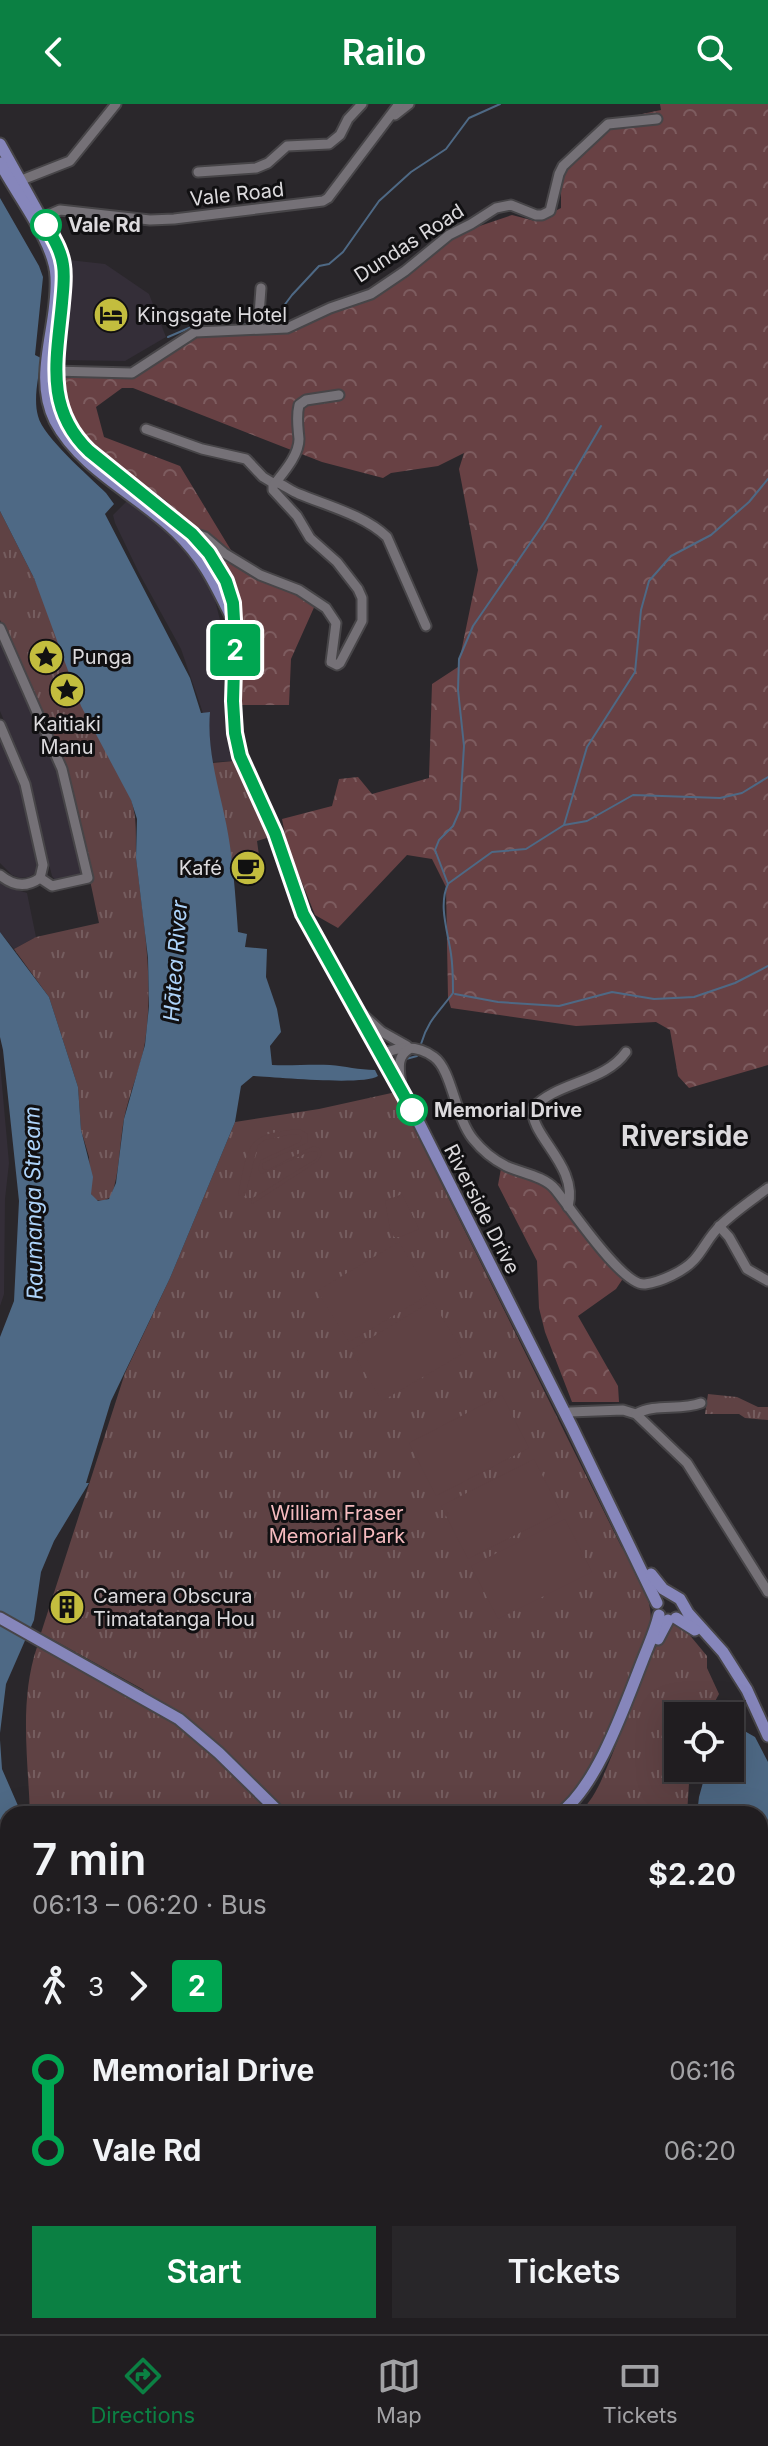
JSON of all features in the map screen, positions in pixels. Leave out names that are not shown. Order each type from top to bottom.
[{"type":"main road","name":"Riverside Drive","points":[[0,144],[15,182]]},
{"type":"main road","name":"Riverside Drive","points":[[0,163],[56,243],[63,266],[51,370],[64,417],[77,438],[97,458],[209,553],[226,581],[233,603],[233,701],[240,756],[275,833],[303,914],[401,1088],[665,1614],[691,1625],[727,1661],[747,1690],[768,1736]]},
{"type":"main road","name":"Riverside Drive","points":[[630,1544],[658,1585],[676,1595],[727,1661]]},
{"type":"main road","points":[[665,1614],[659,1598],[668,1593]]},
{"type":"main road","points":[[568,1806],[589,1781],[665,1614],[683,1606]]},
{"type":"main road","points":[[0,1618],[186,1724],[273,1806]]},
{"type":"street","points":[[15,182],[74,158],[116,104]]},
{"type":"street","points":[[198,172],[256,168],[268,163],[287,146],[329,144],[340,135],[348,119],[362,104]]},
{"type":"street","name":"Vale Road","points":[[37,219],[60,210],[150,220],[174,219],[323,201],[399,104]]},
{"type":"street","points":[[383,124],[409,104]]},
{"type":"street","name":"Dundas Road","points":[[51,370],[132,373],[195,332],[287,328],[330,308],[371,294],[449,235],[496,208],[511,205],[536,215],[547,213],[552,207],[563,166],[608,124],[657,119]]},
{"type":"street","points":[[258,328],[261,288]]},
{"type":"street","points":[[188,536],[205,537],[260,575],[299,590],[326,608],[336,623],[331,662],[340,663],[362,621],[362,598],[337,562],[310,538],[297,516],[273,490],[299,444],[296,414],[299,405],[306,400],[339,395]]},
{"type":"street","points":[[146,429],[202,449],[246,459],[263,477],[378,529],[387,537],[426,626]]},
{"type":"street","points":[[0,628],[62,769],[88,878],[52,886],[40,878]]},
{"type":"street","points":[[0,725],[25,784],[43,865],[40,878],[32,883],[10,883],[0,875]]},
{"type":"street","points":[[358,1011],[393,1039],[431,1055],[443,1066],[462,1121],[473,1140],[504,1165],[551,1185],[589,1235],[625,1275],[639,1284],[648,1284],[686,1267],[719,1226],[768,1188]]},
{"type":"street","points":[[382,1054],[397,1048],[412,1048]]},
{"type":"street","points":[[401,1088],[400,1059],[403,1052],[412,1048]]},
{"type":"street","points":[[568,1207],[570,1192],[565,1171],[535,1123],[533,1108],[551,1095],[597,1076],[626,1052]]},
{"type":"street","points":[[719,1226],[747,1269],[768,1281]]},
{"type":"street","points":[[636,1414],[646,1410],[687,1408],[701,1403]]},
{"type":"street","points":[[566,1414],[623,1410],[636,1414],[687,1463],[768,1592]]},
{"type":"shaded area","name":"Kingsgate Hotel","points":[[69,260],[105,264],[149,294],[166,337],[125,361],[61,360]]},
{"type":"shaded area","points":[[130,498],[195,560],[215,600],[224,636],[224,707],[234,761],[212,762],[208,729],[210,712],[203,713],[181,649],[115,523],[113,515]]},
{"type":"shaded area","points":[[0,628],[59,763],[83,871],[81,875],[55,880],[52,876],[26,773],[0,711]]},
{"type":"shaded area","points":[[0,735],[20,778],[38,865],[36,873],[28,877],[12,875],[0,863]]},
{"type":"shaded area","points":[[0,876],[14,889],[27,893],[36,937],[14,949],[0,932]]},
{"type":"shaded area","points":[[0,1063],[9,1163],[5,1199],[4,1294],[0,1306]]},
{"type":"green space","points":[[660,104],[768,104],[768,1065],[689,1088],[678,1076],[670,1030],[656,1022],[576,1026],[451,1008],[448,998],[446,887],[432,859],[407,855],[338,928],[315,915],[287,845],[282,819],[332,806],[339,779],[358,777],[372,794],[429,778],[432,684],[458,667],[478,570],[459,469],[464,453],[438,466],[391,473],[383,478],[322,462],[133,388],[122,388],[96,407],[104,437],[180,466],[243,570],[316,603],[291,659],[289,705],[240,705],[241,624],[223,558],[204,535],[166,501],[77,429],[66,408],[62,378],[130,377],[194,335],[284,334],[385,287],[456,234],[512,215],[535,221],[561,208],[561,167],[609,121],[661,110]]},
{"type":"green space","points":[[0,511],[34,578],[131,799],[135,817],[147,954],[148,1020],[143,1052],[124,1119],[114,1188],[111,1197],[103,1201],[95,1200],[91,1194],[89,1157],[81,1130],[78,1087],[49,997],[14,949],[36,937],[99,923],[67,771],[0,620]]},
{"type":"green space","points":[[234,761],[270,837],[257,841],[260,863],[232,862],[212,763]]},
{"type":"green space","name":"William Fraser Memorial Park","points":[[396,1092],[647,1596],[650,1630],[599,1763],[564,1806],[281,1806],[210,1738],[178,1712],[41,1633],[125,1373],[170,1278],[235,1122],[319,1109]]},
{"type":"green space","points":[[299,1129],[308,1134],[307,1143],[263,1163],[262,1168],[270,1169],[313,1146],[319,1148],[322,1154],[318,1161],[252,1204],[251,1199],[318,1155],[311,1151],[261,1174],[258,1169],[261,1160],[300,1142],[302,1137],[297,1134],[265,1140],[258,1145],[245,1196],[238,1195],[244,1164],[252,1145],[268,1134]]},
{"type":"green space","points":[[502,1163],[560,1184],[570,1208],[624,1277],[616,1289],[578,1316],[618,1386],[619,1402],[572,1402],[539,1308],[537,1261],[498,1185]]},
{"type":"green space","points":[[402,1194],[419,1229],[394,1237],[385,1201]]},
{"type":"green space","points":[[399,1242],[430,1294],[349,1342],[317,1291]]},
{"type":"green space","points":[[432,1301],[464,1353],[382,1401],[351,1350]]},
{"type":"green space","points":[[708,1394],[737,1397],[758,1407],[768,1407],[768,1420],[745,1418],[739,1414],[705,1414]]},
{"type":"green space","points":[[502,1395],[529,1448],[436,1496],[409,1443]]},
{"type":"green space","points":[[534,1459],[561,1512],[468,1559],[441,1506]]},
{"type":"green space","points":[[565,1519],[592,1572],[498,1619],[471,1566]]},
{"type":"green space","points":[[678,1621],[707,1656],[707,1668],[719,1694],[715,1702],[664,1702],[664,1782],[689,1782],[688,1806],[585,1806],[602,1779],[669,1623]]},
{"type":"green space","points":[[37,1647],[163,1714],[197,1741],[266,1806],[30,1806],[26,1709],[31,1667]]},
{"type":"water","points":[[0,198],[43,277],[35,355],[41,358],[36,394],[38,416],[57,445],[114,504],[105,514],[190,678],[201,713],[210,712],[213,763],[230,846],[238,932],[247,934],[245,947],[267,949],[266,977],[281,1032],[270,1046],[272,1065],[323,1065],[375,1070],[378,1076],[338,1081],[253,1076],[241,1086],[235,1122],[170,1278],[111,1401],[86,1483],[89,1483],[54,1541],[41,1572],[34,1620],[6,1684],[0,1733],[0,1337],[14,1301],[19,1201],[0,1037],[0,932],[49,997],[78,1087],[81,1130],[93,1177],[91,1194],[98,1201],[109,1199],[116,1183],[124,1119],[145,1045],[149,1006],[148,958],[136,858],[137,819],[131,800],[81,706],[34,578],[0,511]]},
{"type":"water","points":[[744,1731],[755,1737],[768,1762],[768,1806],[698,1806],[703,1782],[744,1782]]},
{"type":"water","points":[[0,1740],[2,1769],[18,1806],[0,1806]]},
{"type":"waterway","points":[[263,323],[274,319],[319,266],[329,264],[343,252],[379,201],[411,172],[446,149],[469,118],[500,104]]},
{"type":"waterway","points":[[232,326],[254,323]]},
{"type":"waterway","points":[[168,337],[196,325],[210,327]]},
{"type":"waterway","points":[[421,1044],[431,1022],[453,993],[452,959],[444,910],[448,884],[435,850],[439,840],[453,826],[460,810],[464,746],[458,690],[459,659],[473,626],[546,520],[601,426]]},
{"type":"waterway","points":[[564,825],[587,747],[635,672],[641,610],[649,581],[671,556],[711,535],[749,502],[768,479]]},
{"type":"waterway","points":[[449,883],[492,852],[526,849],[564,825],[587,821],[633,795],[720,798],[742,793],[768,777]]},
{"type":"waterway","points":[[455,994],[498,1002],[559,1006],[612,992],[654,999],[694,997],[735,983],[768,966]]},
{"type":"waterway","points":[[406,1059],[417,1056]]},
{"type":"bus line","name":"2","points":[[46,225],[61,254],[64,274],[56,388],[64,417],[89,451],[192,534],[209,553],[226,581],[233,603],[233,701],[240,756],[275,833],[303,914],[412,1110]]},
{"type":"place","name":"Vale Rd","points":[[46,225]]},
{"type":"place","name":"Kingsgate Hotel","points":[[111,315]]},
{"type":"place","name":"Punga","points":[[46,657]]},
{"type":"place","name":"Kaitiaki Manu","points":[[67,690]]},
{"type":"place","name":"Kafé","points":[[248,868]]},
{"type":"place","name":"Memorial Drive","points":[[412,1110]]},
{"type":"place","name":"Camera Obscura Timatatanga Hou","points":[[67,1607]]},
{"type":"district","name":"Riverside","points":[[685,1136]]},
{"type":"water label","name":"Hātea River","points":[[175,961]]},
{"type":"water label","name":"Raumanga Stream","points":[[33,1203]]}]
